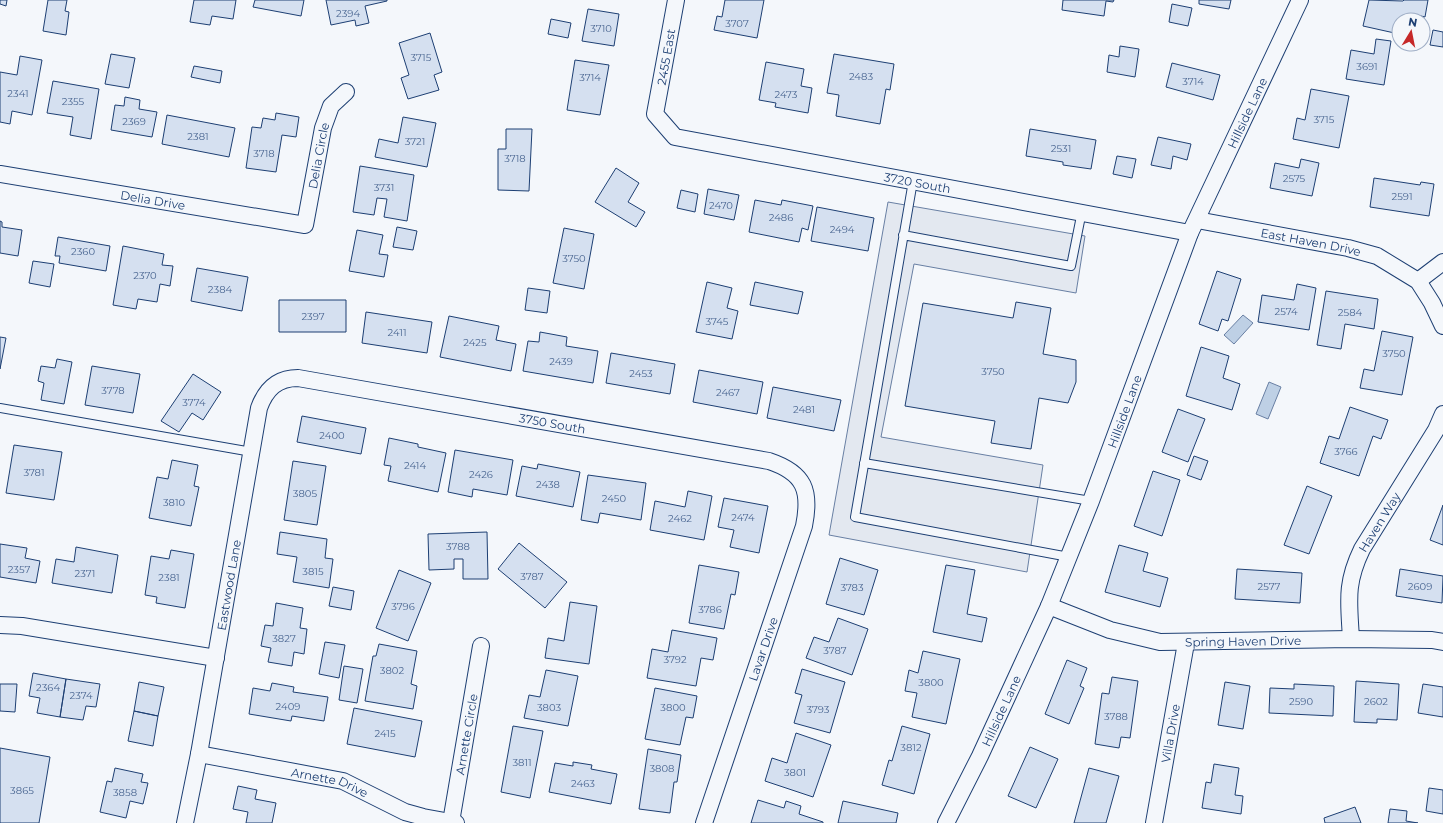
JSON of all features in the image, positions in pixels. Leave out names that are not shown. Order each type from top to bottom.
[{"type":"street","name":"2455 East","points":[[655,114],[676,0]]},
{"type":"street","name":"Hillside Lane","points":[[946,823],[980,756],[1049,606],[1091,501],[1194,226],[1300,0]]},
{"type":"street","name":"Delia Circle","points":[[305,225],[324,128],[331,106],[346,92]]},
{"type":"street","name":"3720 South","points":[[655,114],[675,137],[1082,211],[1194,226]]},
{"type":"street","name":"Delia Drive","points":[[0,174],[305,225]]},
{"type":"street","name":"East Haven Drive","points":[[1194,226],[1348,248],[1377,256],[1418,281]]},
{"type":"street","points":[[1443,262],[1418,281],[1432,302],[1443,326]]},
{"type":"street","name":"Eastwood Lane","points":[[185,823],[199,754],[259,408],[266,393],[273,385],[289,378],[305,379]]},
{"type":"street","name":"3750 South","points":[[305,379],[769,461],[786,467],[796,476]]},
{"type":"street","name":"Haven Way","points":[[1351,639],[1349,585],[1353,568],[1362,549],[1436,430],[1443,414]]},
{"type":"street","name":"Lavar Drive","points":[[704,823],[804,526],[808,496],[803,485],[796,476]]},
{"type":"street","name":"Spring Haven Drive","points":[[1049,606],[1110,630],[1142,639],[1160,642],[1186,643],[1351,639],[1432,640],[1443,642]]},
{"type":"street","points":[[0,625],[22,626],[216,658]]},
{"type":"street","name":"Villa Drive","points":[[1154,823],[1186,643]]},
{"type":"street","name":"Arnette Circle","points":[[454,822],[481,646]]},
{"type":"street","name":"Arnette Drive","points":[[199,754],[343,781],[404,812],[423,818],[454,822]]},
{"type":"lane","points":[[912,181],[855,517],[1069,557]]},
{"type":"lane","points":[[903,235],[1071,266],[1082,211]]},
{"type":"lane","points":[[0,408],[252,452]]},
{"type":"lane","points":[[864,463],[1091,501]]},
{"type":"shaded area","points":[[888,202],[1085,236],[1076,293],[914,264],[881,437],[1043,465],[1027,572],[829,535]]},
{"type":"water","points":[[1243,315],[1253,323],[1234,344],[1224,335]]},
{"type":"water","points":[[1269,382],[1281,387],[1268,419],[1256,414]]},
{"type":"building","points":[[0,0],[7,0],[6,6],[0,4]]},
{"type":"building","points":[[48,0],[67,0],[65,11],[69,12],[66,35],[43,31]]},
{"type":"building","points":[[194,0],[236,0],[233,19],[212,16],[210,25],[190,22]]},
{"type":"building","points":[[255,0],[304,0],[301,16],[253,7]]},
{"type":"building","points":[[326,0],[387,1],[365,6],[369,23],[356,26],[355,20],[331,25]]},
{"type":"building","points":[[725,0],[764,0],[757,38],[714,30],[717,16],[722,17]]},
{"type":"building","points":[[1063,0],[1114,0],[1113,2],[1106,1],[1104,16],[1062,10]]},
{"type":"building","points":[[1199,0],[1231,0],[1229,9],[1199,4]]},
{"type":"building","points":[[1369,0],[1428,0],[1426,12],[1391,12],[1391,32],[1363,26]]},
{"type":"building","points":[[1172,4],[1192,8],[1188,26],[1169,22]]},
{"type":"building","points":[[588,9],[619,14],[614,46],[582,41]]},
{"type":"building","points":[[551,19],[571,23],[568,38],[548,34]]},
{"type":"building","points":[[1433,30],[1443,32],[1443,47],[1431,45]]},
{"type":"building","points":[[430,33],[442,72],[434,75],[439,90],[408,99],[401,78],[409,75],[399,43]]},
{"type":"building","points":[[1376,39],[1391,41],[1384,85],[1346,79],[1351,50],[1374,54]]},
{"type":"building","points":[[1120,46],[1139,49],[1135,77],[1107,72],[1109,55],[1119,57]]},
{"type":"building","points":[[111,54],[135,58],[129,88],[105,84]]},
{"type":"building","points":[[834,54],[894,64],[890,90],[886,89],[880,124],[836,116],[839,95],[827,93]]},
{"type":"building","points":[[20,56],[42,60],[32,115],[12,111],[10,124],[0,122],[0,72],[17,75]]},
{"type":"building","points":[[575,60],[609,65],[600,115],[567,110]]},
{"type":"building","points":[[766,62],[804,69],[801,86],[812,88],[808,113],[775,107],[776,103],[759,100]]},
{"type":"building","points":[[1172,63],[1220,75],[1213,100],[1166,87]]},
{"type":"building","points":[[194,66],[222,71],[220,83],[191,77]]},
{"type":"building","points":[[53,81],[99,89],[91,139],[70,135],[73,117],[47,113]]},
{"type":"building","points":[[1311,89],[1349,96],[1339,148],[1293,139],[1297,118],[1305,120]]},
{"type":"building","points":[[125,97],[140,100],[139,109],[157,112],[152,137],[111,130],[115,105],[124,106]]},
{"type":"building","points":[[276,113],[299,117],[296,137],[282,135],[276,172],[246,168],[252,127],[261,128],[263,118],[275,120]]},
{"type":"building","points":[[167,115],[235,128],[229,157],[162,144]]},
{"type":"building","points":[[403,117],[436,123],[427,167],[375,157],[379,139],[398,143]]},
{"type":"building","points":[[506,129],[532,129],[529,191],[498,190],[498,149],[506,149]]},
{"type":"building","points":[[1030,129],[1096,140],[1091,169],[1063,165],[1063,162],[1026,156]]},
{"type":"building","points":[[1158,137],[1191,144],[1187,160],[1173,156],[1171,169],[1151,165]]},
{"type":"building","points":[[1117,156],[1136,159],[1132,178],[1113,174]]},
{"type":"building","points":[[1301,159],[1319,163],[1312,196],[1270,188],[1275,163],[1299,168]]},
{"type":"building","points":[[360,166],[414,175],[407,221],[384,217],[387,199],[377,198],[374,215],[353,212]]},
{"type":"building","points":[[616,168],[639,183],[628,202],[645,212],[636,227],[595,202]]},
{"type":"building","points":[[1374,178],[1420,185],[1421,182],[1434,184],[1429,216],[1370,207]]},
{"type":"building","points":[[708,189],[739,195],[734,220],[704,214]]},
{"type":"building","points":[[681,190],[698,194],[695,212],[677,208]]},
{"type":"building","points":[[755,200],[781,205],[782,200],[813,206],[808,230],[802,228],[799,242],[749,232]]},
{"type":"building","points":[[817,207],[874,218],[868,251],[811,241]]},
{"type":"building","points":[[0,221],[2,222],[2,227],[22,230],[18,256],[0,253]]},
{"type":"building","points":[[397,227],[417,231],[413,250],[393,247]]},
{"type":"building","points":[[564,228],[594,234],[584,289],[553,283]]},
{"type":"building","points":[[357,230],[383,235],[379,254],[388,255],[384,277],[349,271]]},
{"type":"building","points":[[58,237],[110,246],[106,271],[59,263],[60,256],[55,256]]},
{"type":"building","points":[[123,246],[164,254],[162,265],[173,266],[170,286],[160,284],[157,302],[138,299],[136,309],[113,305]]},
{"type":"building","points":[[33,261],[54,264],[50,287],[29,283]]},
{"type":"building","points":[[197,268],[248,277],[242,311],[191,301]]},
{"type":"building","points":[[1217,271],[1241,279],[1228,321],[1222,319],[1218,331],[1199,324]]},
{"type":"building","points":[[707,282],[732,288],[727,308],[738,311],[732,339],[696,332]]},
{"type":"building","points":[[755,282],[803,292],[798,314],[750,305]]},
{"type":"building","points":[[1297,284],[1316,288],[1309,330],[1258,322],[1262,295],[1294,300]]},
{"type":"building","points":[[528,288],[550,291],[547,313],[525,310]]},
{"type":"building","points":[[1326,291],[1378,299],[1374,329],[1345,324],[1341,349],[1317,345]]},
{"type":"building","points":[[279,300],[346,300],[346,332],[279,332]]},
{"type":"building","points":[[1016,302],[1051,308],[1043,354],[1076,360],[1076,382],[1068,403],[1039,398],[1031,449],[991,443],[995,421],[905,406],[923,303],[1013,318]]},
{"type":"building","points":[[366,312],[432,322],[427,353],[362,343]]},
{"type":"building","points":[[449,316],[499,326],[496,340],[516,344],[511,371],[440,357]]},
{"type":"building","points":[[1382,331],[1413,337],[1402,395],[1360,388],[1364,369],[1374,371]]},
{"type":"building","points":[[540,332],[567,337],[566,346],[598,351],[593,383],[523,371],[528,341],[539,342]]},
{"type":"building","points":[[0,337],[6,338],[0,369]]},
{"type":"building","points":[[1201,347],[1229,356],[1223,378],[1240,384],[1232,410],[1186,396]]},
{"type":"building","points":[[611,353],[675,364],[670,394],[606,383]]},
{"type":"building","points":[[57,359],[72,362],[64,404],[41,400],[44,383],[38,381],[41,366],[55,368]]},
{"type":"building","points":[[92,366],[140,374],[133,413],[85,405]]},
{"type":"building","points":[[699,370],[763,382],[757,414],[693,402]]},
{"type":"building","points":[[193,374],[221,392],[203,420],[192,413],[179,432],[161,421]]},
{"type":"building","points":[[773,387],[841,400],[834,431],[767,418]]},
{"type":"building","points":[[1350,407],[1388,420],[1381,439],[1373,436],[1359,476],[1320,463],[1329,436],[1339,439]]},
{"type":"building","points":[[1178,409],[1205,419],[1188,462],[1162,452]]},
{"type":"building","points":[[302,416],[366,428],[361,454],[297,442]]},
{"type":"building","points":[[389,438],[418,444],[418,447],[446,453],[438,492],[388,481],[391,466],[384,465]]},
{"type":"building","points":[[14,445],[62,452],[54,500],[6,493]]},
{"type":"building","points":[[455,450],[513,460],[507,495],[473,489],[472,497],[448,492]]},
{"type":"building","points":[[1194,456],[1208,461],[1201,480],[1187,475]]},
{"type":"building","points":[[172,460],[198,465],[194,486],[199,487],[191,526],[149,518],[157,477],[168,479]]},
{"type":"building","points":[[293,461],[326,466],[317,525],[284,520]]},
{"type":"building","points":[[538,464],[580,472],[573,507],[516,496],[522,466],[537,469]]},
{"type":"building","points":[[1153,471],[1180,480],[1162,536],[1134,526]]},
{"type":"building","points":[[588,475],[646,483],[641,520],[600,513],[598,523],[581,520]]},
{"type":"building","points":[[1307,486],[1332,496],[1309,554],[1284,545]]},
{"type":"building","points":[[688,491],[712,496],[704,540],[650,530],[655,501],[685,507]]},
{"type":"building","points":[[724,498],[768,506],[759,553],[730,547],[734,530],[718,527]]},
{"type":"building","points":[[1443,505],[1443,545],[1430,540]]},
{"type":"building","points":[[280,532],[327,539],[325,558],[333,559],[329,588],[293,582],[297,557],[277,554]]},
{"type":"building","points":[[487,532],[488,579],[463,579],[463,559],[454,559],[454,569],[429,570],[428,534]]},
{"type":"building","points":[[519,543],[567,582],[545,608],[498,569]]},
{"type":"building","points":[[0,544],[27,548],[25,558],[40,561],[36,583],[0,577]]},
{"type":"building","points":[[1119,545],[1148,553],[1143,571],[1168,578],[1160,607],[1105,592]]},
{"type":"building","points":[[76,547],[118,555],[112,593],[52,583],[56,559],[74,562]]},
{"type":"building","points":[[171,550],[194,554],[185,608],[156,603],[157,597],[145,595],[151,556],[169,559]]},
{"type":"building","points":[[840,558],[878,570],[864,615],[826,604]]},
{"type":"building","points":[[699,565],[739,572],[735,595],[731,594],[724,629],[689,623]]},
{"type":"building","points":[[946,565],[975,570],[967,614],[987,618],[982,642],[933,632]]},
{"type":"building","points":[[1237,569],[1302,573],[1300,603],[1235,599]]},
{"type":"building","points":[[1400,569],[1443,576],[1442,603],[1396,596]]},
{"type":"building","points":[[399,570],[431,583],[408,641],[376,628]]},
{"type":"building","points":[[333,587],[354,591],[351,610],[329,606]]},
{"type":"building","points":[[570,602],[597,606],[589,664],[545,658],[548,638],[564,641]]},
{"type":"building","points":[[276,603],[303,608],[300,628],[307,629],[304,654],[294,652],[292,666],[268,662],[271,648],[261,646],[265,625],[273,626]]},
{"type":"building","points":[[838,618],[868,629],[852,675],[806,658],[814,637],[829,642]]},
{"type":"building","points":[[672,630],[717,638],[713,660],[701,658],[696,686],[647,678],[652,649],[668,652]]},
{"type":"building","points":[[325,642],[345,645],[339,678],[319,674]]},
{"type":"building","points":[[379,644],[417,651],[411,684],[417,686],[413,709],[365,701],[373,656],[376,656]]},
{"type":"building","points":[[923,651],[960,659],[946,724],[912,717],[917,693],[905,691],[909,670],[918,673]]},
{"type":"building","points":[[1067,660],[1087,668],[1080,686],[1084,688],[1069,724],[1045,714]]},
{"type":"building","points":[[344,666],[363,669],[357,703],[339,700]]},
{"type":"building","points":[[802,669],[845,682],[830,733],[794,723],[802,695],[795,693]]},
{"type":"building","points":[[546,670],[578,676],[568,726],[524,718],[529,695],[540,697]]},
{"type":"building","points":[[33,673],[66,679],[60,717],[37,713],[40,698],[29,696]]},
{"type":"building","points":[[1112,677],[1138,681],[1130,738],[1121,737],[1119,748],[1095,744],[1102,693],[1109,694]]},
{"type":"building","points":[[66,679],[100,684],[96,707],[86,706],[83,720],[60,717]]},
{"type":"building","points":[[1356,681],[1399,684],[1397,720],[1377,719],[1377,723],[1354,722]]},
{"type":"building","points":[[139,682],[164,687],[158,716],[134,711]]},
{"type":"building","points":[[1225,682],[1250,686],[1243,729],[1218,725]]},
{"type":"building","points":[[272,683],[294,687],[293,692],[328,697],[324,721],[292,716],[291,721],[249,714],[253,688],[270,691]]},
{"type":"building","points":[[0,684],[17,684],[15,712],[0,711]]},
{"type":"building","points":[[1294,684],[1334,686],[1333,716],[1269,713],[1270,688],[1294,689]]},
{"type":"building","points":[[1423,684],[1443,687],[1443,717],[1418,713]]},
{"type":"building","points":[[655,688],[697,696],[693,718],[686,717],[680,745],[645,739]]},
{"type":"building","points":[[354,708],[422,721],[415,757],[347,744]]},
{"type":"building","points":[[134,711],[158,716],[153,746],[128,741]]},
{"type":"building","points":[[513,726],[543,731],[530,798],[501,792]]},
{"type":"building","points":[[902,726],[930,734],[914,794],[882,785],[889,760],[892,761]]},
{"type":"building","points":[[796,733],[831,745],[813,797],[765,781],[772,758],[787,763]]},
{"type":"building","points":[[1030,747],[1058,759],[1036,808],[1008,796]]},
{"type":"building","points":[[0,748],[50,757],[39,823],[0,823]]},
{"type":"building","points":[[648,749],[681,755],[677,782],[674,782],[670,813],[639,809]]},
{"type":"building","points":[[573,762],[592,765],[591,769],[617,774],[611,804],[549,792],[555,763],[573,766]]},
{"type":"building","points":[[1214,764],[1239,768],[1235,795],[1243,796],[1241,814],[1202,808],[1206,782],[1211,783]]},
{"type":"building","points":[[115,768],[143,774],[141,782],[148,783],[143,804],[130,801],[126,818],[100,812],[107,781],[112,782]]},
{"type":"building","points":[[1089,768],[1119,776],[1106,823],[1074,823]]},
{"type":"building","points":[[238,786],[257,790],[255,799],[276,803],[272,823],[246,823],[248,812],[233,809]]},
{"type":"building","points":[[1429,788],[1443,790],[1443,814],[1426,811]]},
{"type":"building","points":[[758,800],[784,808],[786,801],[801,806],[799,814],[823,823],[751,823]]},
{"type":"building","points":[[843,801],[898,813],[896,823],[838,823]]},
{"type":"building","points":[[1355,807],[1361,823],[1325,823],[1324,818]]},
{"type":"building","points":[[1390,809],[1407,811],[1406,821],[1418,823],[1388,823]]}]
